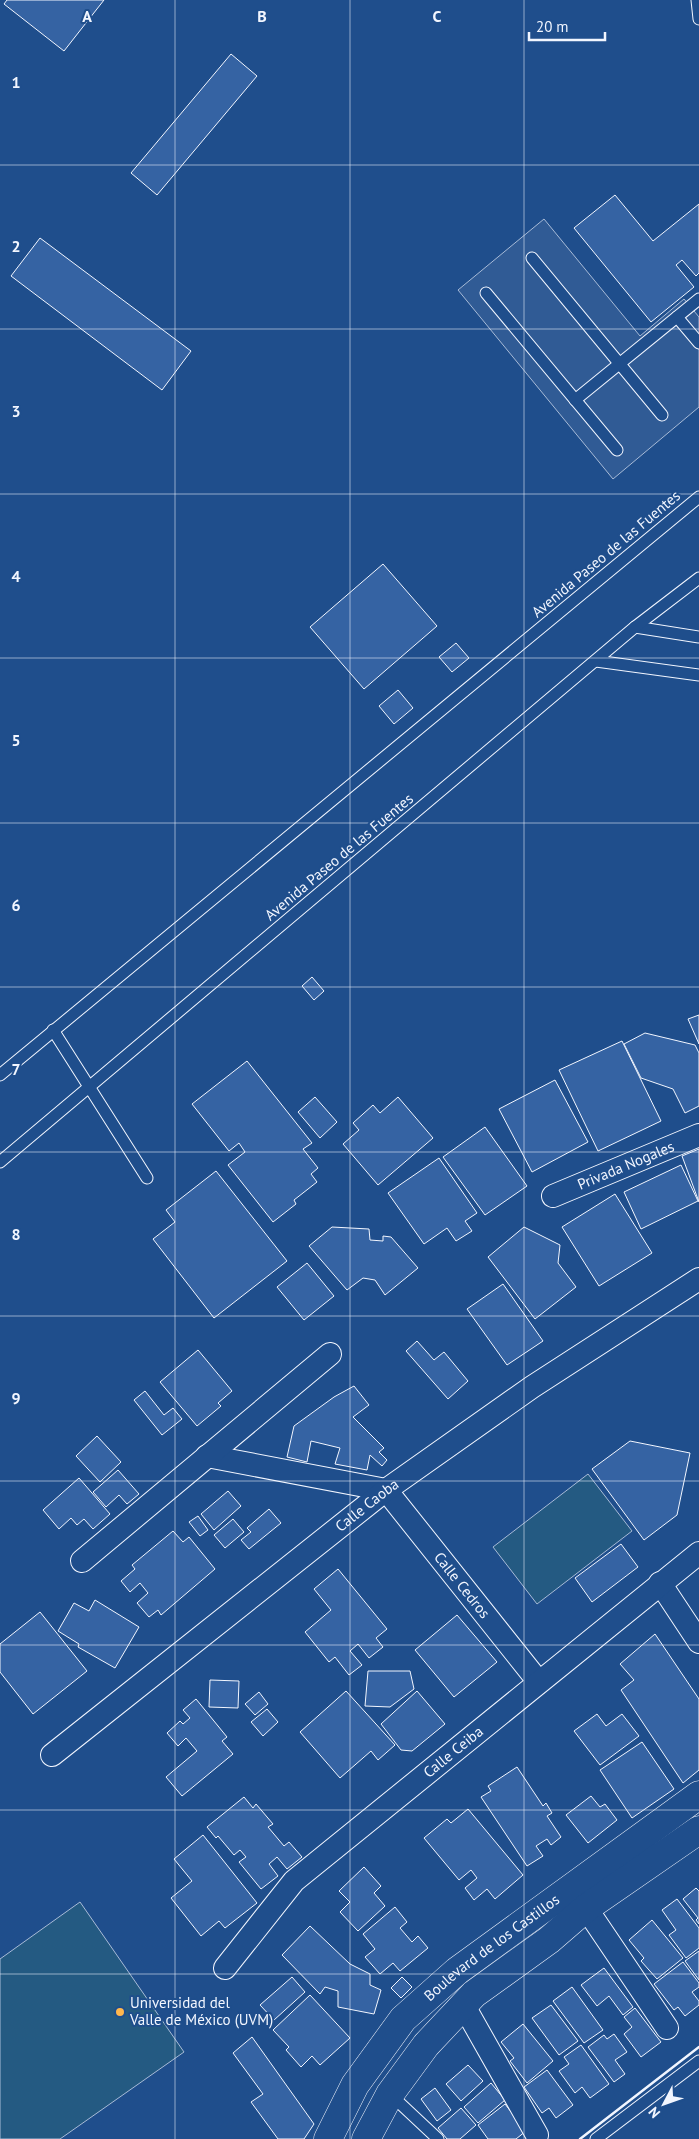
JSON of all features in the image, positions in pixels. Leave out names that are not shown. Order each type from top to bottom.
[{"type":"street","name":"Privada Nogales","points":[[554,1196],[699,1135]]},
{"type":"street","name":"Calle Caoba","points":[[52,1755],[386,1490],[532,1387],[699,1279]]},
{"type":"street","points":[[82,1562],[330,1354]]},
{"type":"street","points":[[207,1456],[386,1490]]},
{"type":"street","name":"Calle Cedros","points":[[386,1490],[538,1681]]},
{"type":"street","name":"Calle Ceiba","points":[[225,1968],[294,1880],[660,1583],[697,1559]]},
{"type":"street","points":[[660,1583],[699,1642]]},
{"type":"street","name":"Boulevard de los Castillos","points":[[328,2139],[355,2085],[403,2018],[457,1971],[699,1794]]},
{"type":"street","name":"Boulevard de los Castillos","points":[[366,2139],[390,2094],[426,2045],[474,1994],[549,1940],[586,1908],[699,1830]]},
{"type":"street","points":[[586,1908],[667,2028]]},
{"type":"street","points":[[486,1951],[505,1972]]},
{"type":"street","points":[[464,2006],[537,2135]]},
{"type":"lane","points":[[697,0],[699,19]]},
{"type":"lane","points":[[532,258],[662,415]]},
{"type":"lane","points":[[486,294],[617,450]]},
{"type":"lane","points":[[575,400],[699,299]]},
{"type":"lane","points":[[677,317],[699,343]]},
{"type":"lane","name":"Avenida Paseo de las Fuentes","points":[[0,1075],[699,497]]},
{"type":"lane","name":"Avenida Paseo de las Fuentes","points":[[0,1162],[596,661],[699,578]]},
{"type":"lane","points":[[636,628],[699,637]]},
{"type":"lane","points":[[596,661],[699,676]]},
{"type":"lane","points":[[53,1030],[147,1178]]},
{"type":"lane","points":[[596,2139],[699,2061]]},
{"type":"lane","points":[[390,2094],[438,2139]]},
{"type":"shaded area","points":[[544,219],[640,336],[684,299],[699,317],[699,407],[613,479],[458,290]]},
{"type":"shaded area","points":[[588,1474],[632,1531],[537,1604],[493,1547]]},
{"type":"shaded area","points":[[80,1902],[184,2052],[60,2139],[0,2139],[0,1959]]},
{"type":"building","points":[[7,0],[104,0],[64,51],[4,4]]},
{"type":"building","points":[[231,54],[257,76],[157,195],[131,173]]},
{"type":"building","points":[[615,195],[653,241],[699,204],[699,273],[696,276],[682,260],[676,265],[694,287],[651,322],[574,228]]},
{"type":"building","points":[[40,238],[191,351],[162,390],[11,276]]},
{"type":"building","points":[[383,564],[437,626],[364,689],[310,627]]},
{"type":"building","points":[[456,643],[469,658],[452,672],[439,657]]},
{"type":"building","points":[[398,690],[413,708],[394,724],[379,706]]},
{"type":"building","points":[[312,977],[324,991],[314,1000],[302,986]]},
{"type":"building","points":[[699,1015],[699,1044],[688,1019]]},
{"type":"building","points":[[645,1033],[695,1045],[699,1053],[699,1106],[685,1113],[673,1089],[641,1078],[624,1044]]},
{"type":"building","points":[[622,1041],[661,1121],[598,1151],[559,1070]]},
{"type":"building","points":[[247,1061],[312,1143],[303,1149],[318,1168],[311,1174],[317,1182],[294,1200],[296,1204],[273,1222],[228,1165],[245,1152],[239,1143],[229,1151],[192,1104]]},
{"type":"building","points":[[555,1080],[588,1142],[532,1172],[499,1109]]},
{"type":"building","points":[[315,1097],[337,1122],[320,1138],[298,1112]]},
{"type":"building","points":[[398,1097],[433,1138],[378,1185],[343,1144],[359,1130],[353,1123],[373,1105],[380,1113]]},
{"type":"building","points":[[485,1127],[527,1186],[485,1215],[443,1157]]},
{"type":"building","points":[[699,1149],[699,1202],[682,1156]]},
{"type":"building","points":[[439,1158],[477,1213],[465,1221],[472,1231],[456,1241],[447,1228],[424,1244],[388,1193]]},
{"type":"building","points":[[681,1165],[698,1201],[641,1229],[624,1192]]},
{"type":"building","points":[[216,1171],[287,1261],[214,1318],[153,1239],[175,1222],[166,1210]]},
{"type":"building","points":[[615,1194],[652,1253],[599,1286],[562,1227]]},
{"type":"building","points":[[332,1227],[369,1229],[370,1240],[383,1241],[383,1236],[391,1237],[418,1268],[385,1295],[375,1280],[363,1278],[347,1290],[309,1246]]},
{"type":"building","points":[[524,1227],[560,1245],[558,1263],[576,1287],[535,1319],[488,1257]]},
{"type":"building","points":[[307,1263],[334,1296],[304,1320],[277,1287]]},
{"type":"building","points":[[503,1284],[543,1341],[507,1365],[467,1309]]},
{"type":"building","points":[[417,1341],[434,1360],[444,1352],[468,1381],[448,1399],[406,1351]]},
{"type":"building","points":[[198,1350],[232,1391],[218,1403],[221,1406],[197,1426],[160,1382]]},
{"type":"building","points":[[354,1386],[369,1405],[353,1417],[384,1448],[379,1452],[387,1460],[382,1466],[370,1455],[367,1470],[335,1464],[340,1448],[311,1441],[307,1462],[287,1457],[294,1426],[334,1397]]},
{"type":"building","points":[[145,1391],[164,1415],[173,1408],[182,1419],[162,1435],[134,1400]]},
{"type":"building","points":[[97,1436],[121,1462],[100,1482],[76,1456]]},
{"type":"building","points":[[630,1441],[690,1453],[677,1515],[644,1540],[592,1469]]},
{"type":"building","points":[[118,1470],[139,1494],[127,1504],[119,1495],[106,1507],[93,1492]]},
{"type":"building","points":[[79,1478],[110,1514],[93,1529],[84,1519],[77,1525],[71,1518],[59,1529],[43,1510]]},
{"type":"building","points":[[228,1491],[241,1506],[214,1530],[201,1514]]},
{"type":"building","points":[[269,1509],[281,1523],[249,1549],[241,1540],[251,1532],[247,1528]]},
{"type":"building","points":[[198,1516],[208,1530],[200,1536],[189,1522]]},
{"type":"building","points":[[233,1519],[244,1532],[225,1548],[214,1535]]},
{"type":"building","points":[[173,1531],[183,1542],[189,1537],[215,1569],[161,1615],[158,1610],[149,1617],[137,1603],[148,1593],[140,1583],[130,1592],[121,1581],[135,1569],[132,1565]]},
{"type":"building","points":[[621,1544],[638,1567],[592,1602],[575,1578]]},
{"type":"building","points":[[338,1569],[387,1629],[376,1638],[383,1647],[369,1658],[358,1644],[350,1651],[362,1665],[349,1675],[335,1657],[329,1662],[305,1632],[331,1610],[314,1589]]},
{"type":"building","points":[[95,1600],[139,1627],[115,1668],[78,1647],[79,1644],[58,1631],[74,1603],[89,1611]]},
{"type":"building","points":[[40,1612],[87,1671],[33,1714],[0,1672],[0,1644]]},
{"type":"building","points":[[457,1615],[497,1662],[454,1697],[415,1650]]},
{"type":"building","points":[[655,1634],[699,1699],[699,1770],[683,1783],[621,1690],[634,1680],[620,1664]]},
{"type":"building","points":[[368,1671],[410,1671],[414,1689],[390,1707],[365,1706]]},
{"type":"building","points":[[210,1680],[239,1681],[238,1708],[209,1707]]},
{"type":"building","points":[[346,1691],[395,1745],[378,1760],[371,1751],[340,1778],[300,1732]]},
{"type":"building","points":[[417,1691],[445,1724],[412,1751],[401,1750],[381,1724]]},
{"type":"building","points":[[259,1692],[268,1704],[255,1715],[245,1704]]},
{"type":"building","points":[[196,1699],[227,1737],[222,1741],[233,1754],[182,1796],[166,1777],[197,1751],[186,1738],[178,1746],[167,1733],[180,1721],[183,1724],[190,1718],[183,1710]]},
{"type":"building","points":[[267,1709],[278,1722],[263,1736],[251,1722]]},
{"type":"building","points":[[597,1714],[606,1726],[622,1714],[639,1736],[600,1765],[574,1731]]},
{"type":"building","points":[[642,1742],[674,1789],[632,1818],[600,1770]]},
{"type":"building","points":[[517,1767],[543,1806],[546,1803],[552,1813],[547,1816],[561,1837],[551,1845],[547,1839],[536,1846],[543,1856],[527,1866],[481,1797],[491,1791],[488,1786]]},
{"type":"building","points":[[591,1796],[600,1807],[605,1804],[617,1820],[588,1843],[566,1815]]},
{"type":"building","points":[[244,1797],[253,1808],[256,1804],[273,1824],[268,1827],[284,1846],[289,1842],[302,1857],[287,1869],[277,1857],[269,1864],[278,1876],[261,1889],[239,1862],[246,1857],[240,1850],[234,1855],[218,1836],[216,1838],[207,1827]]},
{"type":"building","points":[[468,1809],[523,1875],[495,1899],[487,1889],[474,1900],[465,1888],[477,1878],[471,1870],[459,1880],[424,1838],[447,1819],[451,1823]]},
{"type":"building","points":[[203,1835],[257,1903],[225,1928],[219,1921],[201,1936],[171,1898],[192,1881],[174,1859]]},
{"type":"building","points":[[364,1867],[381,1886],[374,1893],[385,1906],[358,1931],[340,1912],[350,1902],[339,1891]]},
{"type":"building","points":[[696,1888],[699,1891],[699,1924],[696,1920],[698,1918],[683,1899]]},
{"type":"building","points":[[677,1899],[699,1928],[699,1948],[686,1958],[669,1935],[676,1930],[662,1910]]},
{"type":"building","points":[[395,1907],[407,1922],[400,1928],[412,1942],[418,1936],[428,1948],[400,1971],[393,1963],[380,1974],[365,1957],[375,1949],[363,1934]]},
{"type":"building","points":[[652,1920],[683,1958],[657,1979],[641,1961],[644,1958],[629,1940]]},
{"type":"building","points":[[310,1926],[350,1964],[370,1974],[370,1985],[381,1990],[374,2014],[338,2007],[338,1991],[325,1987],[320,1994],[282,1955]]},
{"type":"building","points":[[699,1951],[699,1980],[685,1961]]},
{"type":"building","points":[[683,1962],[699,1983],[699,1987],[692,1992],[699,2001],[699,2005],[685,2016],[678,2007],[674,2010],[654,1984]]},
{"type":"building","points":[[604,1968],[633,2007],[623,2015],[609,1996],[597,2006],[581,1985]]},
{"type":"building","points":[[292,1977],[305,1992],[274,2020],[260,2005]]},
{"type":"building","points":[[402,1977],[412,1987],[401,1998],[391,1988]]},
{"type":"building","points":[[572,1987],[603,2030],[584,2043],[553,2001]]},
{"type":"building","points":[[310,1995],[350,2038],[320,2065],[312,2056],[301,2067],[286,2050],[289,2047],[273,2030]]},
{"type":"building","points":[[551,2005],[578,2041],[559,2055],[532,2018]]},
{"type":"building","points":[[635,2008],[661,2042],[641,2057],[624,2034],[632,2027],[624,2017]]},
{"type":"building","points":[[523,2024],[553,2061],[527,2083],[510,2061],[514,2058],[501,2042]]},
{"type":"building","points":[[614,2034],[627,2052],[615,2060],[625,2074],[614,2082],[588,2047],[604,2035],[607,2039]]},
{"type":"building","points":[[252,2037],[314,2124],[304,2139],[278,2139],[251,2102],[263,2094],[233,2053]]},
{"type":"building","points":[[581,2045],[609,2084],[590,2098],[582,2087],[575,2093],[559,2071],[569,2064],[564,2057]]},
{"type":"building","points":[[468,2065],[483,2081],[461,2101],[446,2084]]},
{"type":"building","points":[[547,2070],[573,2105],[556,2118],[549,2108],[542,2113],[524,2087]]},
{"type":"building","points":[[491,2083],[505,2100],[478,2123],[464,2107]]},
{"type":"building","points":[[435,2088],[451,2110],[437,2121],[421,2099]]},
{"type":"building","points":[[505,2104],[526,2131],[516,2139],[488,2139],[478,2125]]},
{"type":"building","points":[[461,2108],[476,2125],[460,2139],[447,2139],[438,2128]]},
{"type":"wall","points":[[580,2139],[699,2047]]},
{"type":"place","name":"Universidad del Valle de México (UVM)","points":[[120,2012]]}]
